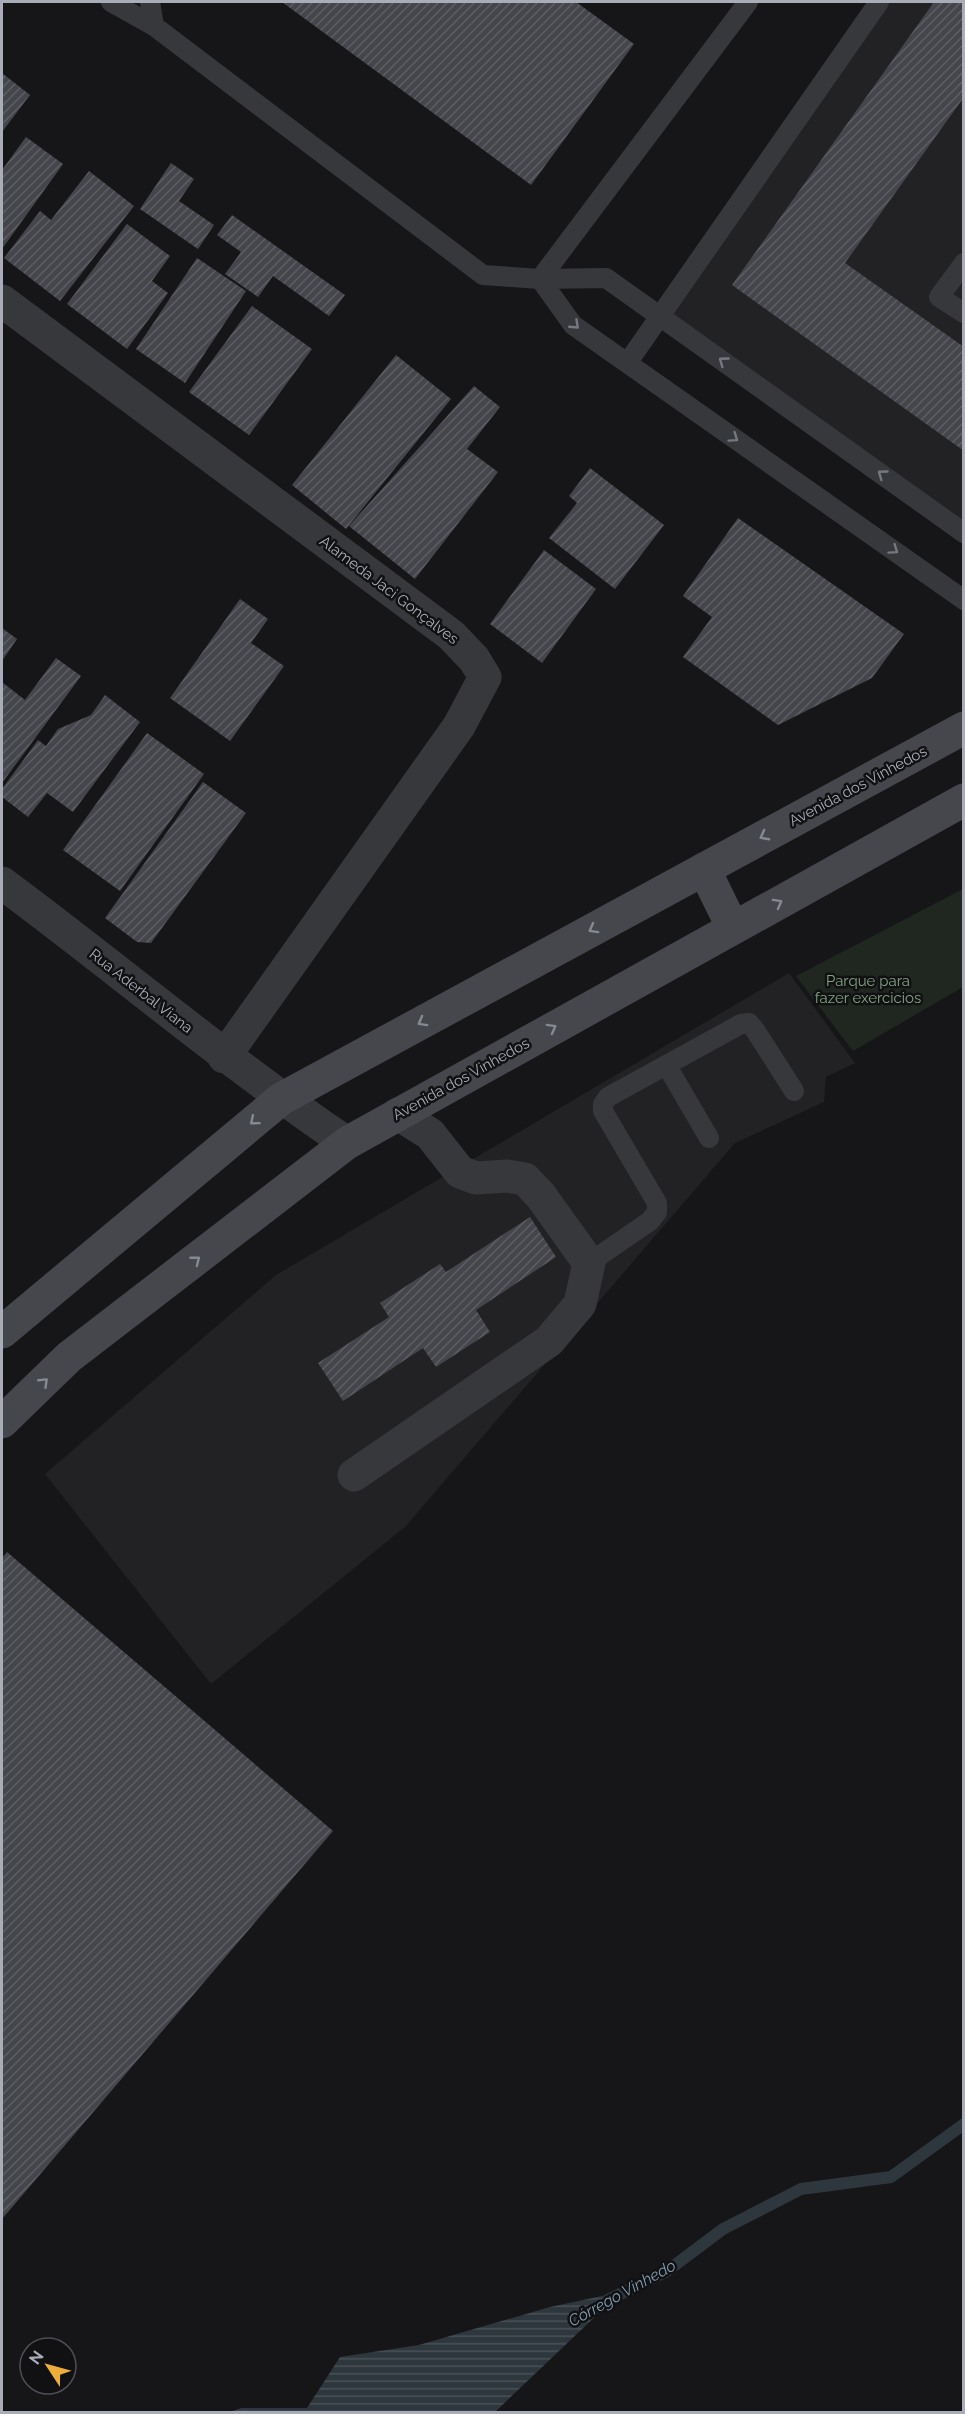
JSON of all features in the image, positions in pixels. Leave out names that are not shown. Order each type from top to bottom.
[{"type":"main road","name":"Avenida dos Vinhedos","points":[[2,1332],[281,1099],[963,728]]},
{"type":"main road","name":"Avenida dos Vinhedos","points":[[2,1422],[69,1357],[347,1143],[963,800]]},
{"type":"main road","points":[[704,869],[733,928]]},
{"type":"street","name":"Alameda Jaci Gonçalves","points":[[2,301],[451,635],[474,659],[485,677],[459,726],[225,1057]]},
{"type":"street","name":"Rua Aderbal Viana","points":[[2,883],[225,1057],[281,1099],[347,1143]]},
{"type":"street","points":[[354,1474],[549,1341],[580,1304],[589,1263],[541,1196],[525,1179],[507,1176],[476,1178],[460,1172],[430,1134],[398,1114]]},
{"type":"lane","points":[[111,2],[154,26],[483,275],[540,279],[606,278],[963,533]]},
{"type":"lane","points":[[150,2],[154,26]]},
{"type":"lane","points":[[540,279],[748,2]]},
{"type":"lane","points":[[628,362],[879,2]]},
{"type":"lane","points":[[963,263],[939,297],[963,313]]},
{"type":"lane","points":[[540,279],[573,326],[628,362],[963,600]]},
{"type":"lane","points":[[589,1263],[650,1221],[657,1212],[657,1203],[603,1111],[603,1104],[608,1097],[741,1024],[749,1023],[794,1091]]},
{"type":"lane","points":[[667,1066],[709,1138]]},
{"type":"shaded area","points":[[879,2],[963,2],[963,533],[660,316]]},
{"type":"shaded area","points":[[789,973],[855,1063],[826,1077],[824,1102],[735,1143],[405,1527],[211,1684],[45,1474],[276,1275]]},
{"type":"shaded area","points":[[621,2292],[495,2412],[230,2412],[241,2408],[307,2408],[340,2357],[419,2345],[550,2307]]},
{"type":"green space","name":"Parque para fazer exercicios","points":[[963,889],[963,987],[853,1051],[796,976]]},
{"type":"building","points":[[282,2],[576,2],[634,44],[531,185]]},
{"type":"building","points":[[934,2],[964,2],[964,97],[845,263],[964,347],[964,451],[732,285]]},
{"type":"building","points":[[2,73],[30,95],[2,132]]},
{"type":"building","points":[[26,137],[63,164],[2,249],[2,170]]},
{"type":"building","points":[[171,163],[194,179],[179,201],[214,225],[198,249],[140,209]]},
{"type":"building","points":[[89,171],[134,206],[60,301],[4,258],[40,211],[51,220]]},
{"type":"building","points":[[232,215],[345,295],[329,316],[273,276],[258,297],[225,274],[241,252],[217,235]]},
{"type":"building","points":[[127,224],[170,256],[152,281],[168,293],[127,349],[67,304]]},
{"type":"building","points":[[197,258],[246,291],[185,383],[136,349]]},
{"type":"building","points":[[252,306],[312,349],[249,435],[189,392]]},
{"type":"building","points":[[396,355],[451,399],[346,529],[292,485]]},
{"type":"building","points":[[474,386],[500,407],[467,449],[498,472],[415,579],[349,526]]},
{"type":"building","points":[[590,468],[664,525],[615,589],[549,538],[577,503],[569,496]]},
{"type":"building","points":[[738,518],[904,634],[872,678],[778,725],[683,657],[712,617],[683,596]]},
{"type":"building","points":[[544,550],[596,589],[542,663],[490,624]]},
{"type":"building","points":[[240,599],[268,619],[251,643],[284,666],[230,741],[170,698]]},
{"type":"building","points":[[2,628],[17,639],[2,661]]},
{"type":"building","points":[[56,658],[81,676],[2,783],[2,682],[25,700]]},
{"type":"building","points":[[105,695],[140,722],[73,812],[47,793],[28,817],[2,797],[2,789],[38,740],[46,746],[58,729],[91,715]]},
{"type":"building","points":[[147,733],[204,774],[120,891],[63,850]]},
{"type":"building","points":[[203,782],[246,813],[151,943],[137,942],[105,918]]},
{"type":"building","points":[[530,1217],[556,1257],[476,1310],[490,1332],[436,1367],[423,1348],[343,1401],[318,1363],[389,1317],[380,1303],[440,1264],[446,1272]]},
{"type":"building","points":[[7,1552],[333,1831],[2,2219],[2,1558]]},
{"type":"waterway","name":"Córrego Vinhedo","points":[[608,2300],[667,2271],[723,2229],[801,2189],[891,2177],[964,2124]]}]
